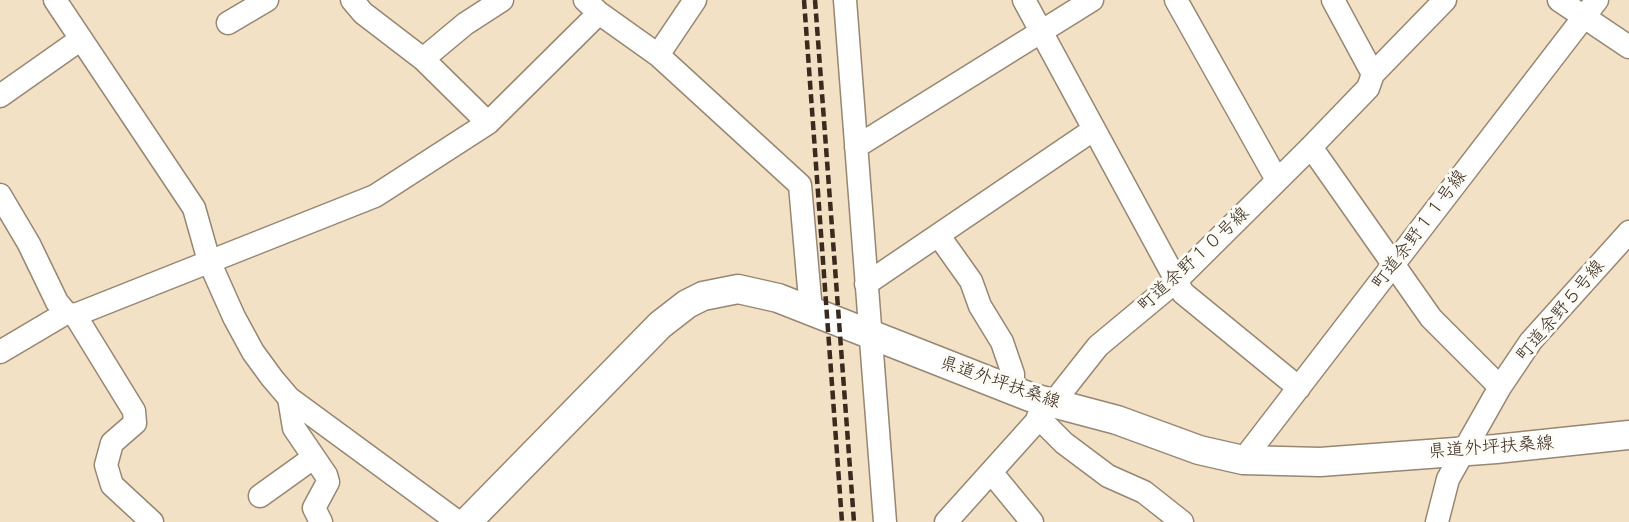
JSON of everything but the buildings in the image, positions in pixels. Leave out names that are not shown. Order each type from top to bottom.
[{"type":"main road","name":"県道外坪扶桑線","points":[[467,522],[644,341],[687,304],[719,291],[738,289],[756,291],[811,311],[1013,391],[1046,410],[1117,420],[1198,450],[1243,460],[1302,463],[1496,449],[1629,435]]},
{"type":"street","points":[[55,0],[194,207],[210,261],[253,352],[289,398],[458,522]]},
{"type":"street","points":[[352,0],[363,13],[423,58],[488,123]]},
{"type":"street","points":[[423,58],[465,24],[502,0]]},
{"type":"street","points":[[658,55],[695,0]]},
{"type":"street","points":[[845,0],[885,522]]},
{"type":"street","points":[[1024,0],[1175,282],[1183,293],[1299,388]]},
{"type":"street","points":[[856,147],[1092,0]]},
{"type":"street","points":[[1176,0],[1277,180]]},
{"type":"street","points":[[1333,0],[1373,74]]},
{"type":"street","name":"町道余野１０号線","points":[[946,522],[1046,410],[1098,346],[1175,282],[1311,147],[1368,88],[1373,74],[1445,0]]},
{"type":"street","points":[[1559,0],[1629,47]]},
{"type":"street","name":"町道余野１１号線","points":[[1243,460],[1597,0]]},
{"type":"street","points":[[228,23],[255,3]]},
{"type":"street","points":[[0,352],[70,314],[375,196],[488,123],[592,7],[658,55],[800,185],[811,311]]},
{"type":"street","points":[[0,96],[81,39]]},
{"type":"street","points":[[866,284],[1094,130]]},
{"type":"street","points":[[1311,147],[1392,266],[1431,318],[1500,387]]},
{"type":"street","points":[[0,195],[70,314],[134,411],[135,423],[112,443],[106,465],[112,485],[147,514],[152,522]]},
{"type":"street","name":"町道余野５号線","points":[[1437,522],[1448,479],[1500,387],[1531,341],[1629,232]]},
{"type":"street","points":[[939,236],[971,281],[980,306],[1002,342],[1013,374],[1013,391]]},
{"type":"street","points":[[289,398],[294,428],[326,475],[328,482],[314,508],[321,522]]},
{"type":"street","points":[[1046,410],[1064,443],[1108,476],[1144,492],[1182,522]]},
{"type":"street","points":[[260,496],[313,458]]},
{"type":"street","points":[[991,472],[1032,522]]},
{"type":"railway","points":[[804,0],[842,522]]},
{"type":"railway","points":[[815,0],[854,522]]}]
